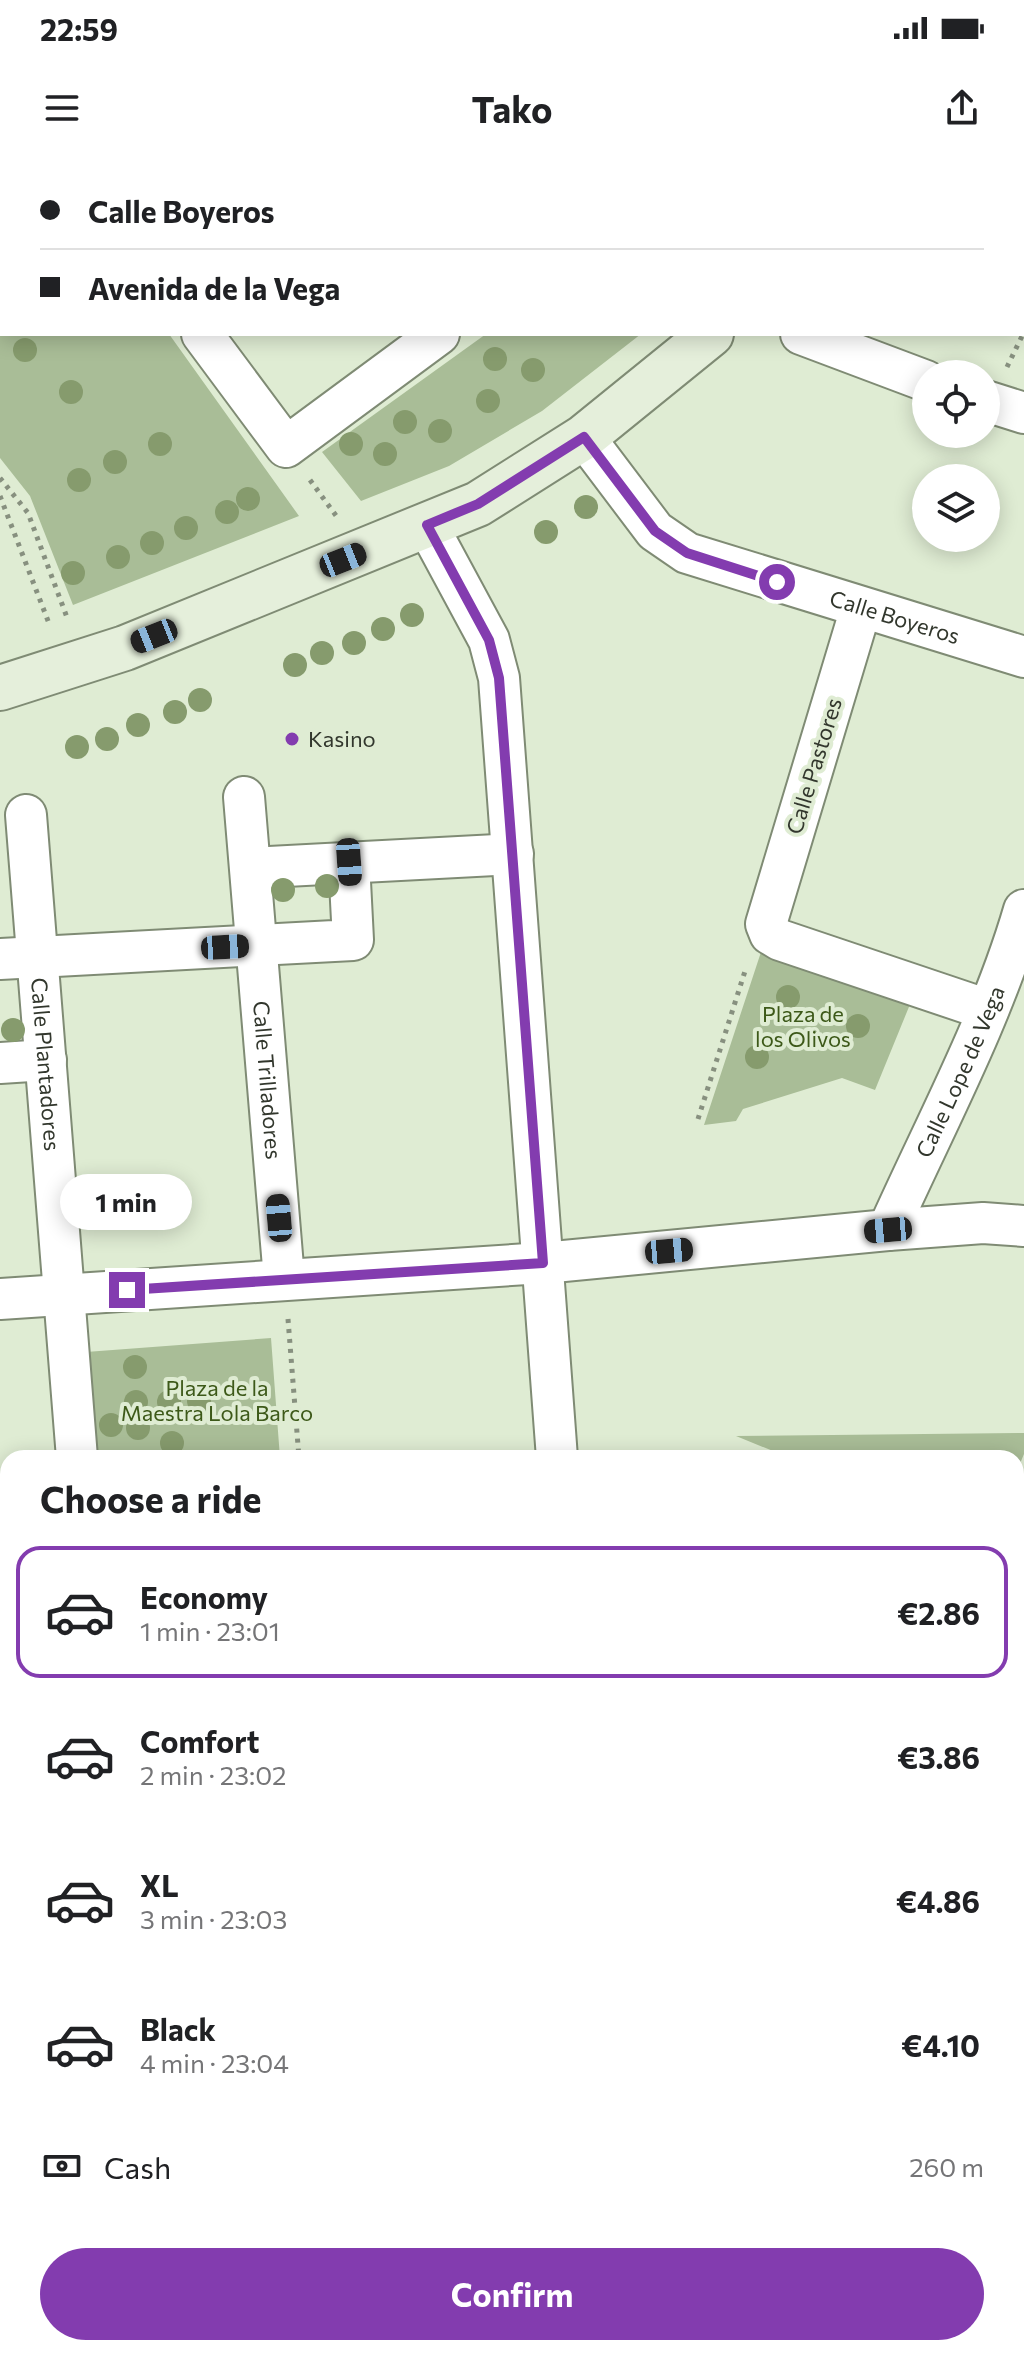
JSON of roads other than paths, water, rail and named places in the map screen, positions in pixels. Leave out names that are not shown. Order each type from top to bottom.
[{"type":"main road","points":[[0,688],[74,665],[478,504],[584,437],[709,336]]},
{"type":"street","points":[[203,336],[286,447],[436,336]]},
{"type":"street","points":[[806,336],[912,376]]},
{"type":"street","points":[[1000,405],[1024,413]]},
{"type":"street","name":"Calle Boyeros","points":[[584,437],[638,512],[671,543],[703,559],[1024,657]]},
{"type":"street","points":[[427,525],[495,658],[513,854],[556,1450]]},
{"type":"street","name":"Calle Pastores","points":[[861,608],[768,929],[988,1010]]},
{"type":"street","name":"Calle Trilladores","points":[[244,797],[284,1279]]},
{"type":"street","name":"Calle Plantadores","points":[[26,815],[19,958],[46,1060],[76,1450]]},
{"type":"street","points":[[251,868],[513,854]]},
{"type":"street","points":[[19,958],[353,940],[349,862]]},
{"type":"street","name":"Calle Lope de Vega","points":[[888,1230],[988,1010],[1012,953],[1024,910]]},
{"type":"street","points":[[0,1063],[46,1060]]},
{"type":"street","points":[[0,1299],[543,1263],[983,1223],[1024,1226]]},
{"type":"place","name":"Kasino","points":[[292,739]]},
{"type":"park label","name":"Plaza de los Olivos","points":[[803,1026]]},
{"type":"park label","name":"Plaza de la Maestra Lola Barco","points":[[217,1400]]}]
